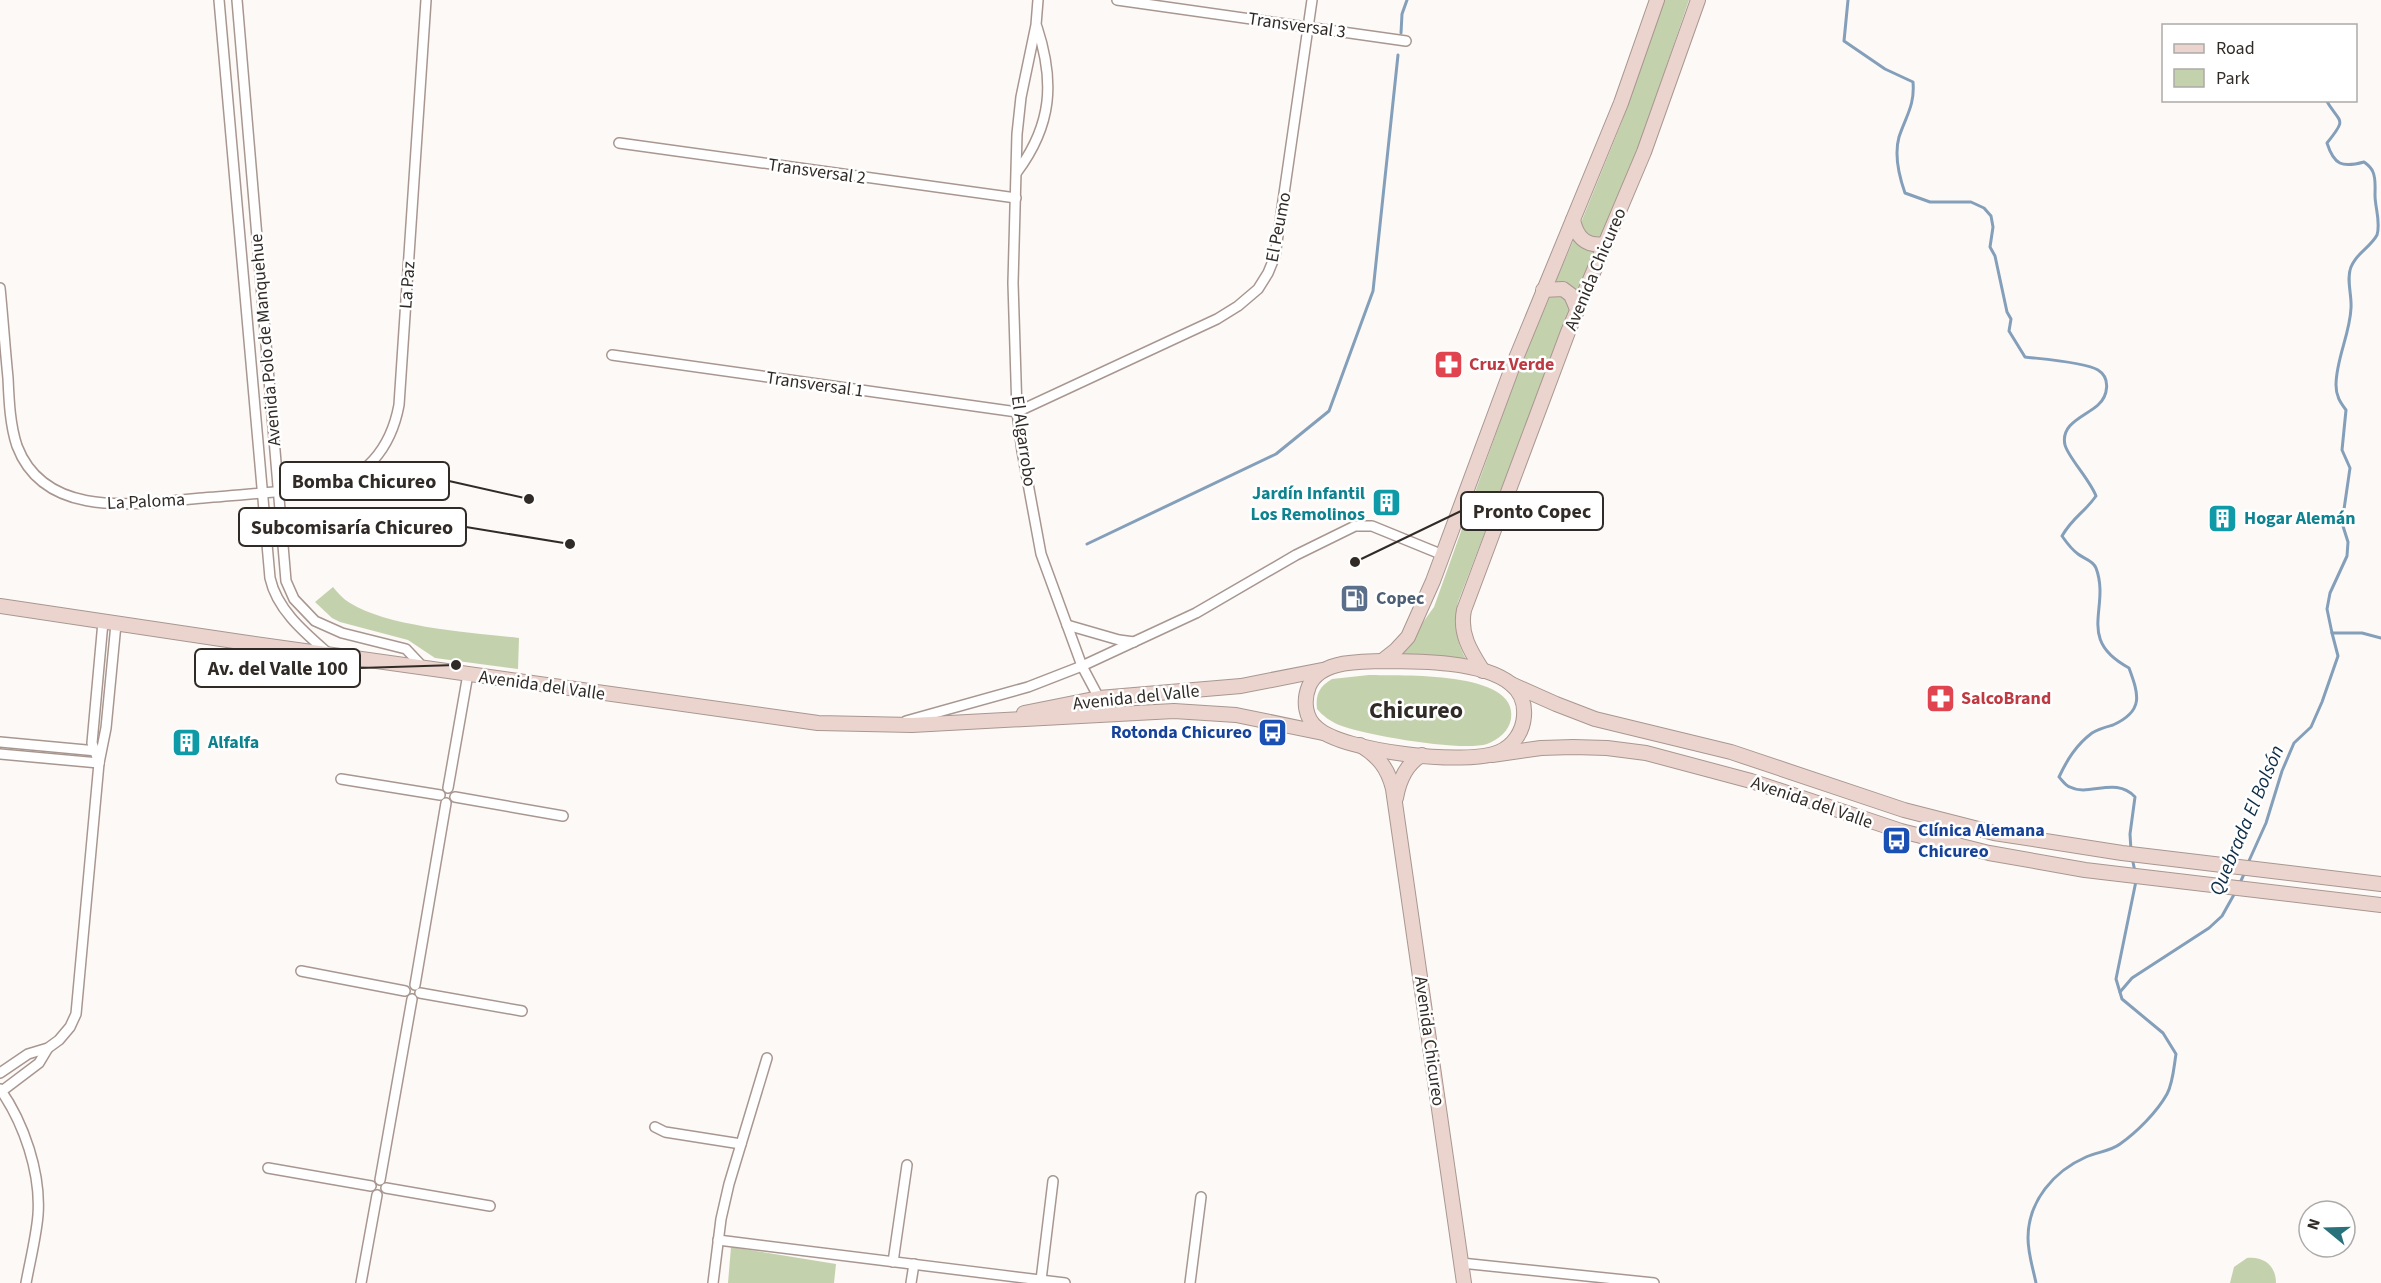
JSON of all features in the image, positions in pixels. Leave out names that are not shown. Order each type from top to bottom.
[{"type":"main road","points":[[1382,661],[1408,637],[1443,555],[1512,368],[1621,103],[1657,0]]},
{"type":"main road","name":"Avenida Chicureo","points":[[1483,671],[1465,639],[1462,624],[1464,610],[1577,309],[1659,113],[1698,0]]},
{"type":"main road","points":[[1573,220],[1577,233],[1584,241],[1593,245],[1606,244]]},
{"type":"main road","points":[[1543,290],[1563,289],[1571,295],[1577,309]]},
{"type":"main road","name":"Avenida del Valle","points":[[0,606],[782,719],[838,724],[948,724],[1174,711],[1246,716],[1323,733],[1389,752],[1422,755],[1467,757],[1573,747],[1646,753],[1720,772],[1872,823],[1959,846],[2056,865],[2381,905]]},
{"type":"main road","name":"Avenida del Valle","points":[[0,611],[30,611]]},
{"type":"main road","name":"Avenida del Valle","points":[[948,724],[1099,699],[1241,686],[1353,663],[1382,661],[1439,664],[1483,671],[1556,705],[1595,719],[1731,752],[1910,812],[1994,833],[2122,853],[2381,884]]},
{"type":"main road","points":[[1323,733],[1310,719],[1305,701],[1311,683],[1324,670]]},
{"type":"main road","points":[[1492,754],[1510,745],[1519,735],[1524,722],[1522,699],[1512,684]]},
{"type":"main road","name":"Avenida Chicureo","points":[[1360,745],[1373,754],[1385,767],[1395,800],[1464,1283]]},
{"type":"main road","name":"Avenida Chicureo","points":[[1395,800],[1406,771],[1413,761],[1422,755]]},
{"type":"street","name":"Avenida Polo de Manquehue","points":[[219,0],[266,552],[272,587],[281,604],[295,622],[329,654]]},
{"type":"street","name":"Avenida Polo de Manquehue","points":[[237,0],[285,573],[290,592],[299,606],[315,621],[332,629],[406,649],[423,667]]},
{"type":"street","name":"La Paz","points":[[278,492],[321,488],[347,481],[363,471],[379,455],[394,427],[399,405],[426,0]]},
{"type":"street","points":[[1017,172],[1029,156],[1040,134],[1048,106],[1045,52],[1036,25],[1038,0]]},
{"type":"street","name":"Transversal 3","points":[[1117,0],[1406,41]]},
{"type":"street","name":"El Peumo","points":[[1017,412],[1217,319],[1239,306],[1258,289],[1272,265],[1276,247],[1312,0]]},
{"type":"street","name":"El Algarrobo","points":[[1036,25],[1021,97],[1017,134],[1013,283],[1017,412],[1041,554],[1082,666],[1099,699]]},
{"type":"street","name":"Transversal 2","points":[[619,143],[1016,198]]},
{"type":"street","name":"La Paloma","points":[[0,288],[10,412],[15,436],[22,455],[42,481],[71,497],[113,504],[278,492]]},
{"type":"street","name":"Transversal 1","points":[[612,355],[1017,412]]},
{"type":"street","points":[[889,725],[1028,687],[1082,666],[1196,613],[1296,555],[1355,526],[1372,526],[1443,555]]},
{"type":"street","points":[[26,1283],[36,1227],[38,1196],[27,1145],[1,1090],[39,1063],[48,1048],[67,1032],[75,1014],[99,763],[98,751],[106,729],[110,623]]},
{"type":"street","points":[[1067,625],[1119,640],[1135,642]]},
{"type":"street","points":[[448,788],[468,674]]},
{"type":"street","points":[[0,742],[98,751]]},
{"type":"street","points":[[0,754],[99,763]]},
{"type":"street","points":[[340,779],[453,801],[455,797]]},
{"type":"street","points":[[448,788],[453,790],[455,797]]},
{"type":"street","points":[[377,1195],[383,1192],[416,992],[443,799],[442,791],[448,788]]},
{"type":"street","points":[[455,797],[563,816]]},
{"type":"street","points":[[301,971],[405,991],[410,985],[416,992],[522,1011]]},
{"type":"street","points":[[0,1073],[28,1054],[48,1048]]},
{"type":"street","points":[[712,1283],[727,1193],[767,1058]]},
{"type":"street","points":[[655,1127],[664,1132],[741,1144]]},
{"type":"street","points":[[893,1262],[907,1165]]},
{"type":"street","points":[[268,1168],[371,1186]]},
{"type":"street","points":[[371,1186],[375,1180],[383,1184],[490,1206]]},
{"type":"street","points":[[1041,1280],[1053,1181]]},
{"type":"street","points":[[371,1186],[372,1191],[377,1195]]},
{"type":"street","points":[[361,1283],[377,1195]]},
{"type":"street","points":[[1190,1283],[1201,1197]]},
{"type":"street","points":[[718,1240],[1065,1283]]},
{"type":"street","points":[[1461,1263],[1654,1283]]},
{"type":"street","points":[[911,1283],[914,1264]]},
{"type":"green space","points":[[1664,0],[1689,0],[1635,158],[1601,236],[1593,240],[1584,236],[1580,225],[1621,124]]},
{"type":"green space","points":[[1574,239],[1578,245],[1596,249],[1576,295],[1555,283]]},
{"type":"green space","points":[[1559,293],[1572,305],[1458,602],[1456,632],[1466,659],[1400,654],[1434,607],[1522,361],[1551,294]]},
{"type":"green space","points":[[333,587],[350,603],[386,618],[432,628],[519,638],[518,669],[435,658],[408,640],[340,622],[332,618],[315,602]]},
{"type":"green space","points":[[1369,675],[1429,676],[1477,684],[1496,692],[1508,703],[1510,723],[1499,737],[1487,744],[1457,746],[1390,738],[1352,729],[1333,722],[1317,709],[1321,688],[1332,679]]},
{"type":"green space","points":[[731,1247],[836,1264],[834,1283],[728,1283]]},
{"type":"green space","points":[[2247,1258],[2259,1259],[2268,1263],[2274,1272],[2276,1283],[2230,1283],[2234,1267]]},
{"type":"waterway","points":[[1401,33],[1402,14],[1407,0]]},
{"type":"waterway","points":[[1848,0],[1844,41],[1885,69],[1913,82],[1911,104],[1899,137],[1897,151],[1899,173],[1905,193],[1930,202],[1971,202],[1984,208],[1991,216],[1993,227],[1990,247],[1995,256],[2007,312],[2011,319],[2009,331],[2025,357],[2092,367],[2102,373],[2105,378],[2107,387],[2104,397],[2098,405],[2075,421],[2064,437],[2067,450],[2096,496],[2062,536],[2073,550],[2095,565],[2100,583],[2099,634],[2103,646],[2113,657],[2129,668],[2137,694],[2130,714],[2123,720],[2102,728],[2086,738],[2069,759],[2059,777],[2067,785],[2077,789],[2120,788],[2135,797],[2130,834],[2131,851]]},
{"type":"waterway","points":[[1087,544],[1276,454],[1329,411],[1373,291],[1398,55]]},
{"type":"waterway","points":[[2327,102],[2340,124],[2327,143],[2333,156],[2340,163],[2350,165],[2364,162],[2371,169],[2375,180],[2378,225],[2377,235],[2351,267],[2350,318],[2338,366],[2336,389],[2346,410],[2342,450],[2350,468],[2342,523],[2348,542],[2347,556],[2330,593],[2327,609],[2332,633]]},
{"type":"waterway","name":"Quebrada El Bolsón","points":[[2248,863],[2266,823],[2282,771],[2294,743],[2311,727],[2322,702],[2338,656],[2332,633],[2362,633],[2381,638]]},
{"type":"waterway","points":[[2132,857],[2135,872]]},
{"type":"waterway","name":"Quebrada El Bolsón","points":[[2239,885],[2245,872]]},
{"type":"waterway","points":[[2036,1283],[2029,1250],[2029,1224],[2045,1189],[2063,1170],[2074,1163],[2108,1150],[2133,1134],[2163,1101],[2172,1080],[2176,1054],[2163,1033],[2122,999],[2116,979],[2136,881]]},
{"type":"waterway","name":"Quebrada El Bolsón","points":[[2120,992],[2132,978],[2209,928],[2222,916],[2236,891]]},
{"type":"place","name":"Cruz Verde","points":[[1448,364]]},
{"type":"place","name":"Bomba Chicureo","points":[[529,499]]},
{"type":"place","name":"Jardín Infantil Los Remolinos","points":[[1386,503]]},
{"type":"place","name":"Hogar Alemán","points":[[2223,518]]},
{"type":"place","name":"Subcomisaría Chicureo","points":[[570,544]]},
{"type":"place","name":"Pronto Copec","points":[[1355,562]]},
{"type":"place","name":"Copec","points":[[1355,598]]},
{"type":"place","name":"Av. del Valle 100","points":[[456,665]]},
{"type":"place","name":"SalcoBrand","points":[[1940,698]]},
{"type":"place","name":"Rotonda Chicureo","points":[[1273,732]]},
{"type":"place","name":"Alfalfa","points":[[187,742]]},
{"type":"place","name":"Clínica Alemana Chicureo","points":[[1897,840]]},
{"type":"district","name":"Chicureo","points":[[1416,710]]}]
